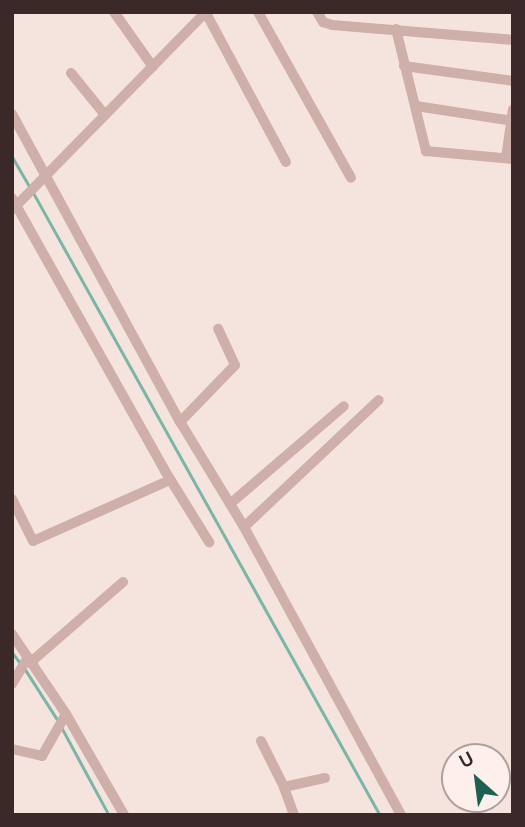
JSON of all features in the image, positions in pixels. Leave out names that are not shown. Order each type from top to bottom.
[{"type":"street","points":[[114,12],[153,67]]},
{"type":"street","points":[[209,542],[170,480],[16,204],[206,12],[286,162]]},
{"type":"street","points":[[258,12],[351,178]]},
{"type":"street","points":[[317,12],[323,22],[332,25],[513,40]]},
{"type":"street","points":[[396,29],[426,151],[509,158],[513,108]]},
{"type":"street","points":[[404,66],[513,81]]},
{"type":"street","points":[[71,73],[105,115]]},
{"type":"street","points":[[416,106],[512,121]]},
{"type":"street","points":[[12,114],[44,177],[180,422],[244,527],[401,815]]},
{"type":"street","points":[[180,422],[234,366],[234,360],[218,329]]},
{"type":"street","points":[[244,527],[379,400]]},
{"type":"street","points":[[230,504],[344,406]]},
{"type":"street","points":[[12,499],[33,541],[170,480]]},
{"type":"street","points":[[12,684],[28,661],[123,582]]},
{"type":"street","points":[[12,634],[65,715],[124,815]]},
{"type":"street","points":[[12,749],[42,756],[65,715]]},
{"type":"street","points":[[261,741],[284,787],[294,815]]},
{"type":"street","points":[[284,787],[325,778]]},
{"type":"waterway","points":[[12,156],[29,186]]},
{"type":"waterway","points":[[33,192],[380,815]]},
{"type":"waterway","points":[[12,652],[21,664]]},
{"type":"waterway","points":[[25,669],[59,722]]},
{"type":"waterway","points":[[62,728],[109,815]]}]
